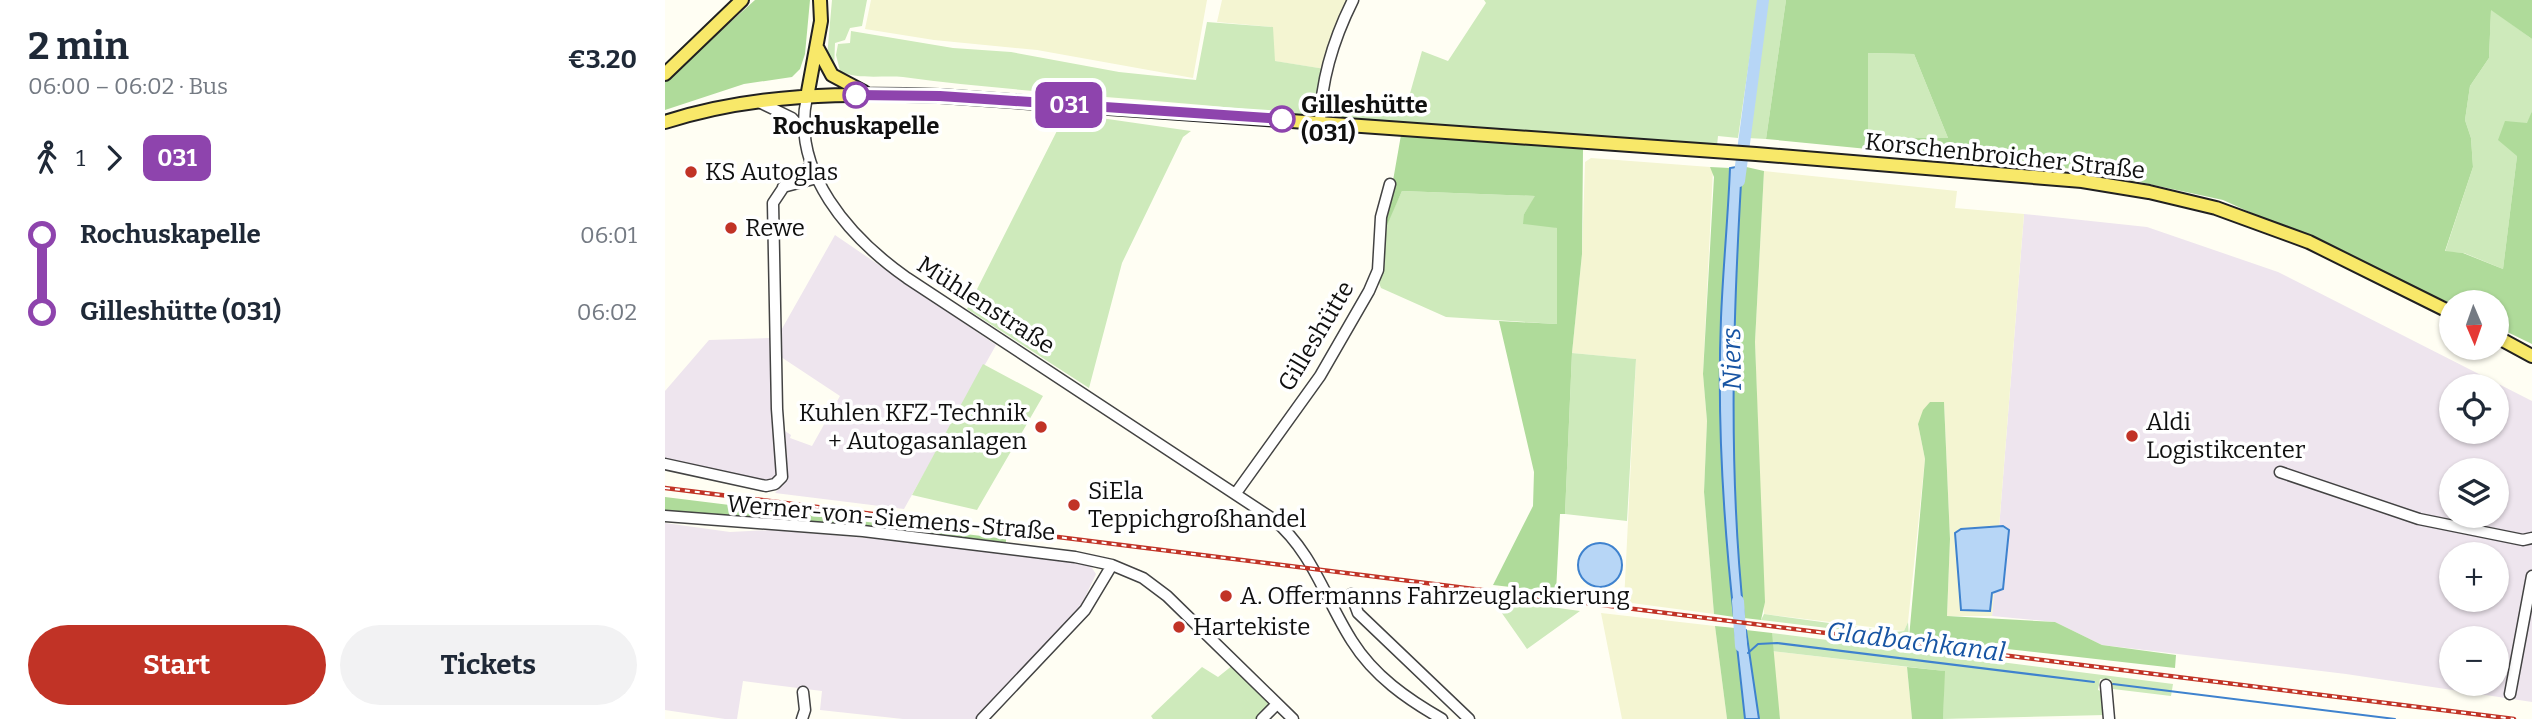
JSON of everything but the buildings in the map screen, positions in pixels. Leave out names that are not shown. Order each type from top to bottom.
[{"type":"main road","points":[[665,74],[742,0]]},
{"type":"main road","name":"Mühlenstraße","points":[[807,97],[821,21],[820,0]]},
{"type":"main road","points":[[817,49],[832,75],[849,86],[877,95]]},
{"type":"main road","name":"Korschenbroicher Straße","points":[[665,122],[703,111],[807,97],[877,95],[977,98],[1740,153],[2069,180],[2149,192],[2216,208],[2309,242],[2439,307]]},
{"type":"main road","points":[[2509,344],[2532,356]]},
{"type":"street","points":[[1320,122],[1323,83],[1341,26],[1353,0]]},
{"type":"street","name":"Mühlenstraße","points":[[807,97],[802,129],[811,166],[855,233],[888,264],[1278,523],[1302,549],[1361,654],[1397,690],[1441,719]]},
{"type":"street","points":[[759,102],[788,116],[802,129]]},
{"type":"street","points":[[665,464],[767,486],[775,484],[782,477],[777,409],[773,205],[775,196],[783,187],[811,166]]},
{"type":"street","points":[[783,187],[817,178]]},
{"type":"street","name":"Gilleshütte","points":[[1236,493],[1320,376],[1369,291],[1378,270],[1381,216],[1390,184]]},
{"type":"street","points":[[2280,472],[2419,519],[2522,540],[2532,538]]},
{"type":"street","name":"Werner-von-Siemens-Straße","points":[[665,516],[903,536],[1075,557],[1112,565],[1143,578],[1167,596],[1293,719]]},
{"type":"street","points":[[982,719],[1085,610],[1112,565]]},
{"type":"street","points":[[2510,694],[2532,576]]},
{"type":"street","points":[[1352,594],[1358,613],[1469,719]]},
{"type":"street","points":[[2106,685],[2109,719]]},
{"type":"street","points":[[802,719],[803,692]]},
{"type":"street","points":[[1262,719],[1277,704]]},
{"type":"shaded area","points":[[2024,214],[2147,227],[2278,272],[2439,354],[2439,360],[2451,360],[2479,374],[2439,374],[2439,444],[2509,444],[2509,389],[2532,401],[2532,702],[2492,696],[2509,696],[2509,626],[2439,626],[2439,688],[2346,674],[2102,645],[2055,622],[1992,616]]},
{"type":"shaded area","points":[[835,235],[996,345],[904,509],[775,493],[788,479],[785,431],[791,435],[790,438],[812,446],[840,396],[781,357],[779,334]]},
{"type":"shaded area","points":[[770,338],[774,445],[779,472],[769,485],[665,461],[665,391],[709,340]]},
{"type":"shaded area","points":[[665,523],[730,532],[771,530],[867,538],[1071,561],[1090,565],[1096,574],[1073,623],[977,719],[903,719],[820,710],[822,691],[743,681],[737,719],[725,719],[665,710]]},
{"type":"green space","points":[[755,0],[810,0],[805,54],[800,69],[792,77],[744,84],[665,110],[665,81]]},
{"type":"green space","points":[[832,0],[867,0],[862,26],[850,28],[845,40],[835,43],[834,71],[827,57]]},
{"type":"green space","points":[[871,0],[1207,0],[1193,78],[1037,50],[934,40],[865,29]]},
{"type":"green space","points":[[1222,0],[1350,0],[1325,69],[1274,61],[1272,27],[1217,22]]},
{"type":"green space","points":[[1484,0],[1758,0],[1738,138],[1718,136],[1717,146],[1331,120],[1324,108],[1405,111],[1422,51],[1448,61],[1486,3]]},
{"type":"green space","points":[[1767,0],[1786,0],[1766,139],[1747,138]]},
{"type":"green space","points":[[1786,0],[2532,0],[2532,39],[2491,10],[2489,58],[2470,86],[2465,120],[2471,138],[2473,167],[2445,251],[2463,253],[2503,269],[2517,156],[2498,140],[2505,121],[2527,123],[2532,111],[2532,344],[2509,333],[2509,290],[2439,290],[2439,298],[2223,200],[2084,170],[1766,139]],"holes":[[[1868,53],[1914,54],[1948,138],[1868,137]]]},
{"type":"green space","points":[[2491,9],[2532,39],[2532,111],[2517,156],[2503,269],[2464,253],[2445,252],[2473,167],[2471,138],[2465,120],[2470,86],[2489,58]]},
{"type":"green space","points":[[1207,22],[1273,27],[1275,61],[1325,69],[1317,97],[1318,113],[1308,116],[903,77],[854,75],[840,71],[836,55],[838,44],[850,43],[851,31],[953,48],[1011,52],[1119,72],[1196,80]]},
{"type":"green space","points":[[1868,53],[1914,54],[1948,138],[1868,137]]},
{"type":"green space","points":[[1066,113],[1191,131],[1183,137],[1122,263],[1089,388],[967,309]]},
{"type":"green space","points":[[1401,135],[1583,149],[1582,254],[1572,353],[1565,514],[1560,514],[1556,592],[1493,585],[1533,506],[1534,472],[1499,321],[1557,324],[1557,228],[1523,224],[1524,214],[1535,196],[1402,191],[1384,232]]},
{"type":"green space","points":[[1591,158],[1710,167],[1713,170],[1703,374],[1707,421],[1704,492],[1714,614],[1624,602],[1636,359],[1572,353],[1582,254],[1585,162]]},
{"type":"green space","points":[[1742,166],[1764,171],[1755,342],[1765,602],[1761,620],[1744,618],[1736,505],[1734,336]]},
{"type":"green space","points":[[1710,167],[1730,168],[1722,392],[1725,504],[1734,617],[1714,614],[1704,492],[1707,421],[1703,374],[1714,177]]},
{"type":"green space","points":[[1764,171],[1957,191],[1955,208],[2024,214],[1992,616],[1947,616],[1950,539],[1944,402],[1930,402],[1918,424],[1925,459],[1908,622],[1904,631],[1764,614],[1755,342]]},
{"type":"green space","points":[[1402,191],[1536,196],[1524,214],[1557,228],[1557,324],[1446,317],[1381,288],[1377,276],[1378,251]]},
{"type":"green space","points":[[1572,353],[1636,359],[1627,521],[1565,514]]},
{"type":"green space","points":[[983,364],[1043,396],[977,510],[912,495]]},
{"type":"green space","points":[[1930,402],[1944,402],[1950,539],[1947,616],[2055,622],[2102,645],[2176,655],[2175,668],[1909,638],[1925,459],[1918,424],[1923,410]]},
{"type":"green space","points":[[665,497],[1006,539],[1006,545],[797,521],[734,519],[665,512]]},
{"type":"green space","points":[[1492,599],[1580,611],[1527,649]]},
{"type":"green space","points":[[1601,613],[1715,626],[1727,719],[1622,719]]},
{"type":"green space","points":[[1764,614],[1895,632],[1904,631],[1908,622],[1909,638],[1761,620]]},
{"type":"green space","points":[[1715,626],[1735,628],[1745,719],[1727,719]]},
{"type":"green space","points":[[1746,630],[1772,633],[1780,719],[1759,719]]},
{"type":"green space","points":[[1772,633],[2173,684],[2171,696],[2113,689],[2111,679],[2100,679],[2098,690],[2101,691],[2105,715],[1943,719],[1944,671],[1771,651]]},
{"type":"green space","points":[[1771,651],[1907,667],[1912,719],[1780,719]]},
{"type":"green space","points":[[1233,665],[1269,700],[1271,707],[1259,719],[1153,719],[1151,716],[1202,667],[1218,677]]},
{"type":"green space","points":[[1907,667],[1945,671],[1943,719],[1912,719]]},
{"type":"water","points":[[1742,166],[1736,279],[1734,449],[1744,618],[1734,617],[1720,430],[1721,318],[1730,168]]},
{"type":"water","points":[[2003,526],[2009,530],[2003,589],[1992,593],[1990,611],[1961,610],[1955,533],[1961,529]]},
{"type":"water","points":[[1600,543],[1615,550],[1622,565],[1615,580],[1600,587],[1585,580],[1578,565],[1585,550]]},
{"type":"water","points":[[1735,628],[1746,630],[1759,719],[1745,719]]},
{"type":"waterway","name":"Niers","points":[[1739,181],[1763,0]]},
{"type":"waterway","name":"Niers","points":[[1738,601],[1741,646]]},
{"type":"waterway","name":"Gladbachkanal","points":[[1748,653],[1758,644],[1777,643],[2094,682]]},
{"type":"waterway","name":"Gladbachkanal","points":[[2113,684],[2395,719]]},
{"type":"railway","points":[[665,488],[2514,719]]},
{"type":"bus line","name":"031","points":[[856,95],[940,96],[1282,119]]},
{"type":"place","name":"Rochuskapelle","points":[[856,95]]},
{"type":"place","name":"Gilleshütte (031)","points":[[1282,119]]},
{"type":"place","name":"KS Autoglas","points":[[691,172]]},
{"type":"place","name":"Rewe","points":[[731,228]]},
{"type":"place","name":"Kuhlen KFZ-Technik + Autogasanlagen","points":[[1041,427]]},
{"type":"place","name":"Aldi Logistikcenter","points":[[2132,436]]},
{"type":"place","name":"SiEla Teppichgroßhandel","points":[[1074,505]]},
{"type":"place","name":"A. Offermanns Fahrzeuglackierung","points":[[1226,596]]},
{"type":"place","name":"Hartekiste","points":[[1179,627]]}]
